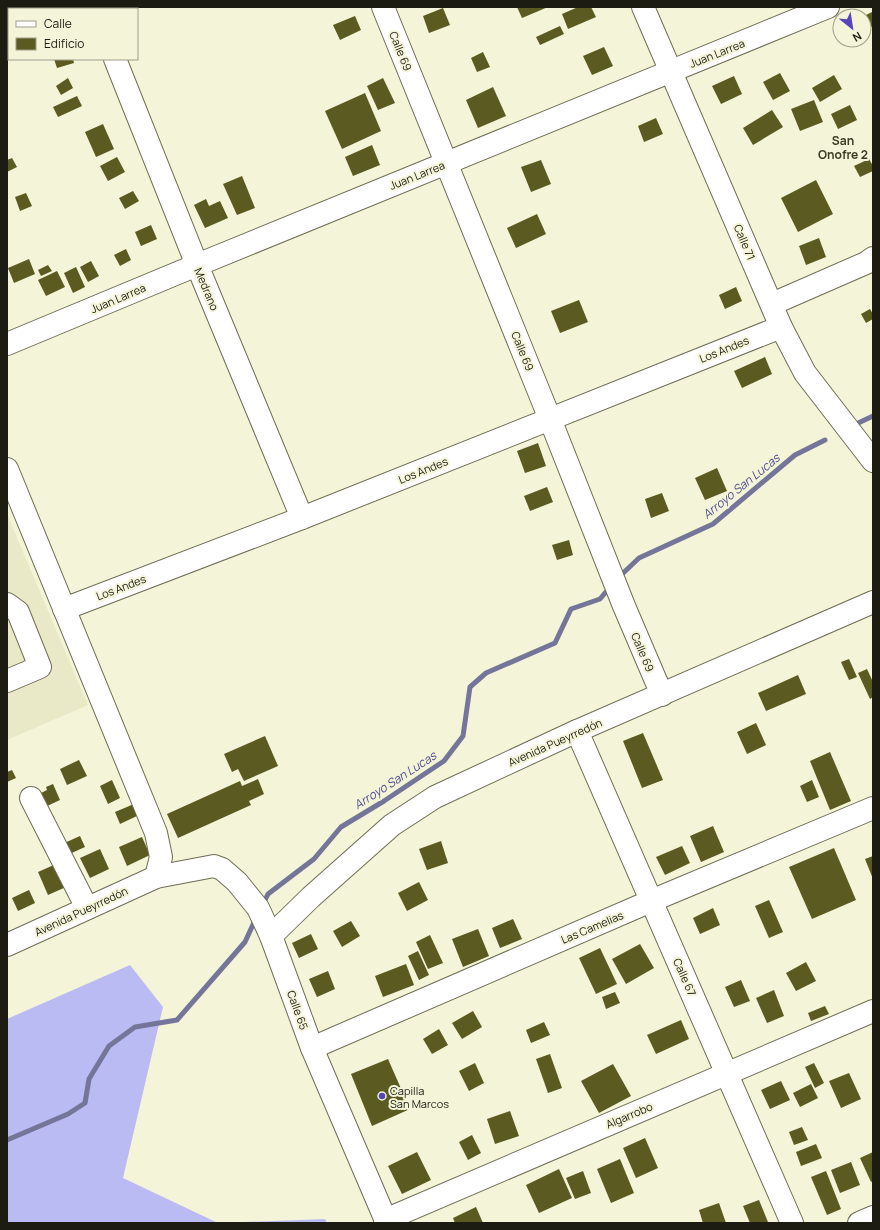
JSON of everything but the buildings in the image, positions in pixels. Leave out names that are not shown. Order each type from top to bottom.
[{"type":"street","name":"Calle 69","points":[[383,7],[550,419],[615,584],[662,695]]},
{"type":"street","name":"Calle 71","points":[[643,7],[781,327],[805,373],[873,461]]},
{"type":"street","name":"Juan Larrea","points":[[7,344],[196,265],[828,7]]},
{"type":"street","name":"Medrano","points":[[115,60],[196,265],[302,518]]},
{"type":"street","points":[[772,304],[866,264],[873,258]]},
{"type":"street","name":"Los Andes","points":[[64,609],[302,518],[781,327]]},
{"type":"street","points":[[7,469],[156,833],[161,857],[156,877]]},
{"type":"street","name":"Avenida Pueyrredón","points":[[271,936],[311,897],[392,825],[435,796],[577,731],[873,602]]},
{"type":"street","points":[[7,605],[18,612],[40,667],[7,681]]},
{"type":"street","name":"Calle 67","points":[[577,731],[792,1223]]},
{"type":"street","points":[[31,798],[88,908]]},
{"type":"street","name":"Las Camelias","points":[[312,1048],[651,901],[873,808]]},
{"type":"street","name":"Calle 65","points":[[156,877],[214,866],[222,869],[237,882],[258,908],[271,936],[312,1048],[386,1221]]},
{"type":"street","name":"Avenida Pueyrredón","points":[[7,945],[156,877]]},
{"type":"street","name":"Algarrobo","points":[[386,1221],[873,1011]]},
{"type":"street","points":[[859,1223],[873,1217]]},
{"type":"shaded area","points":[[7,514],[88,705],[7,740]]},
{"type":"shaded area","points":[[130,965],[163,1007],[123,1178],[218,1223],[7,1223],[7,1019]]},
{"type":"shaded area","points":[[325,1219],[327,1223],[218,1223]]},
{"type":"waterway","name":"Arroyo San Lucas","points":[[852,426],[873,416]]},
{"type":"waterway","name":"Arroyo San Lucas","points":[[619,577],[639,558],[713,524],[795,455],[825,440]]},
{"type":"waterway","name":"Arroyo San Lucas","points":[[263,904],[268,894],[314,859],[341,827],[384,801],[444,761],[463,736],[470,687],[486,673],[555,643],[571,609],[600,599],[610,587]]},
{"type":"waterway","name":"Arroyo San Lucas","points":[[7,1140],[68,1114],[85,1103],[89,1079],[109,1046],[135,1027],[177,1020],[245,942],[256,918]]},
{"type":"place","name":"Capilla San Marcos","points":[[382,1096]]},
{"type":"district","name":"San Onofre 2","points":[[843,147]]}]
